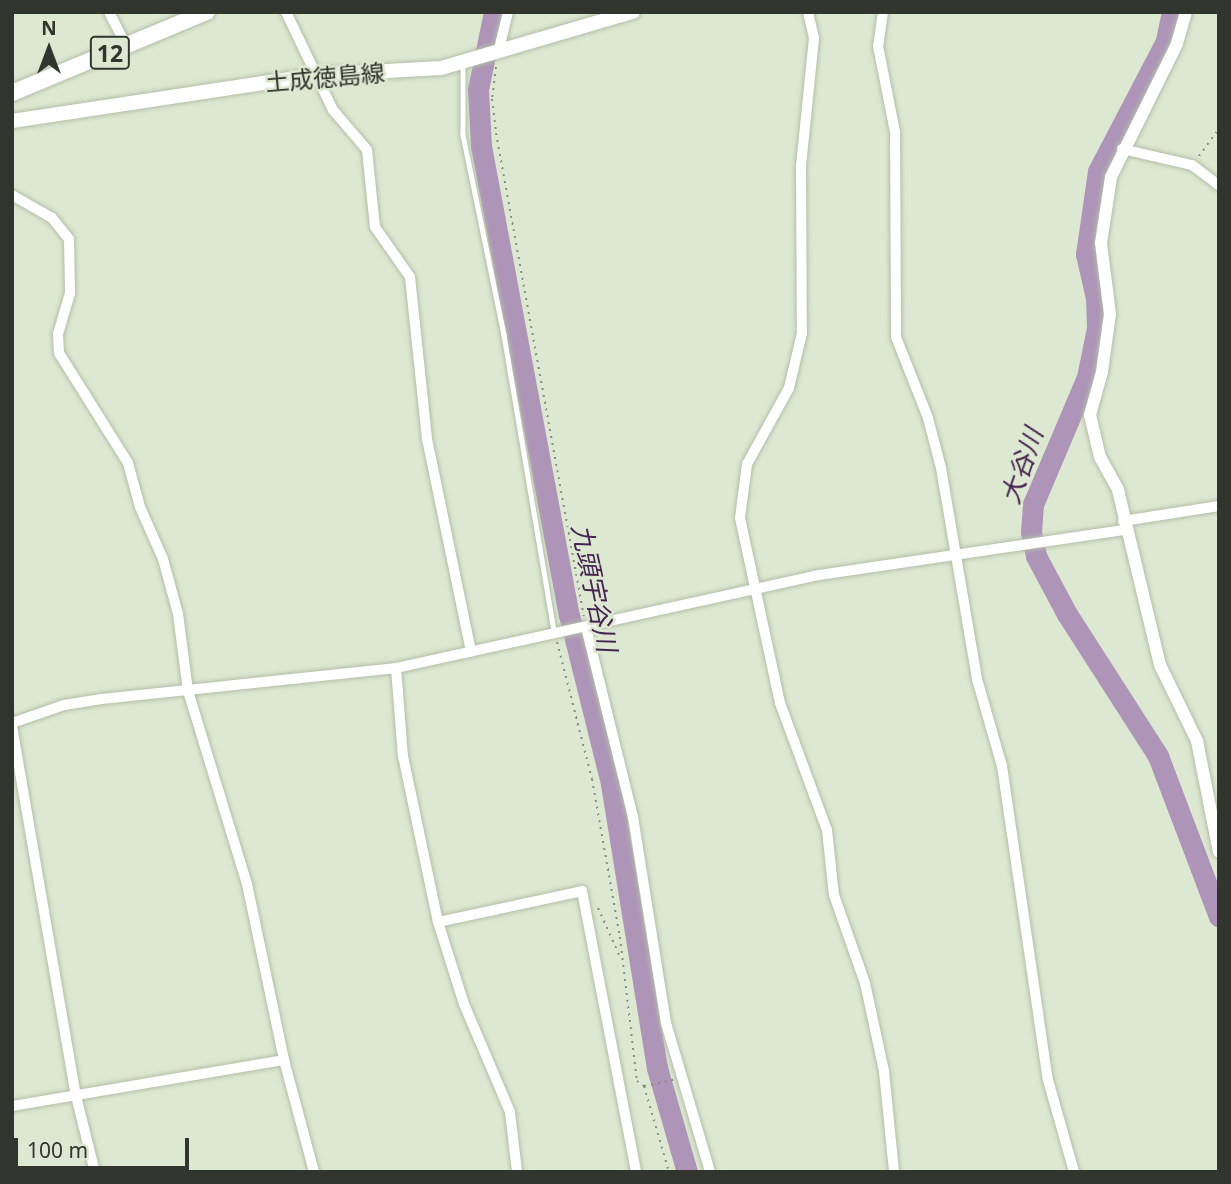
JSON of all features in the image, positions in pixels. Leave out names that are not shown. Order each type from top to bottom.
[{"type":"main road","name":"12","points":[[12,93],[207,12]]},
{"type":"main road","name":"土成徳島線","points":[[12,121],[315,75],[468,63],[633,12]]},
{"type":"street","points":[[109,12],[126,46]]},
{"type":"street","points":[[286,12],[315,75],[342,124],[367,150],[375,227],[410,277],[427,439],[471,652]]},
{"type":"street","points":[[496,54],[508,12]]},
{"type":"street","points":[[808,12],[814,38],[801,167],[802,333],[789,388],[756,441],[740,499],[780,703],[827,830],[834,895],[865,983],[884,1071],[894,1172]]},
{"type":"street","points":[[883,12],[878,46],[895,132],[896,337],[938,456],[953,556],[977,679],[1002,766],[1050,1091],[1074,1172]]},
{"type":"street","points":[[1186,12],[1177,44],[1122,149],[1111,177],[1103,222],[1110,314],[1102,372],[1090,415],[1100,457],[1118,490],[1123,526],[1160,665],[1197,741],[1219,852]]},
{"type":"street","points":[[1122,149],[1192,165],[1219,185]]},
{"type":"street","points":[[12,195],[52,218],[69,239],[70,293],[58,334],[59,353],[128,463],[178,614],[188,691],[247,884],[284,1060],[314,1172]]},
{"type":"street","points":[[94,1172],[76,1096],[12,724],[64,705],[396,667],[872,566],[1042,544],[1219,506]]},
{"type":"street","points":[[585,628],[633,817],[666,1023],[710,1172]]},
{"type":"street","points":[[396,667],[403,756],[438,922],[464,1004],[510,1112],[517,1172]]},
{"type":"street","points":[[438,922],[582,891],[636,1172]]},
{"type":"street","points":[[12,1106],[284,1060]]},
{"type":"lane","points":[[468,63],[463,135],[504,335],[556,633]]},
{"type":"path","points":[[496,54],[492,99],[496,133],[585,628]]},
{"type":"path","points":[[1192,165],[1219,128]]},
{"type":"path","points":[[556,633],[592,779],[621,959],[637,1081],[646,1086],[675,1079]]},
{"type":"path","points":[[582,891],[588,891],[621,959]]},
{"type":"path","points":[[646,1086],[669,1172]]},
{"type":"waterway","name":"九頭宇谷川","points":[[494,12],[478,89],[481,146],[569,615],[611,784],[657,1068],[687,1172]]},
{"type":"waterway","name":"大谷川","points":[[1172,12],[1166,41],[1098,171],[1086,254],[1096,298],[1097,328],[1087,377],[1033,504],[1031,532],[1036,556],[1067,614],[1158,756],[1219,917]]}]
